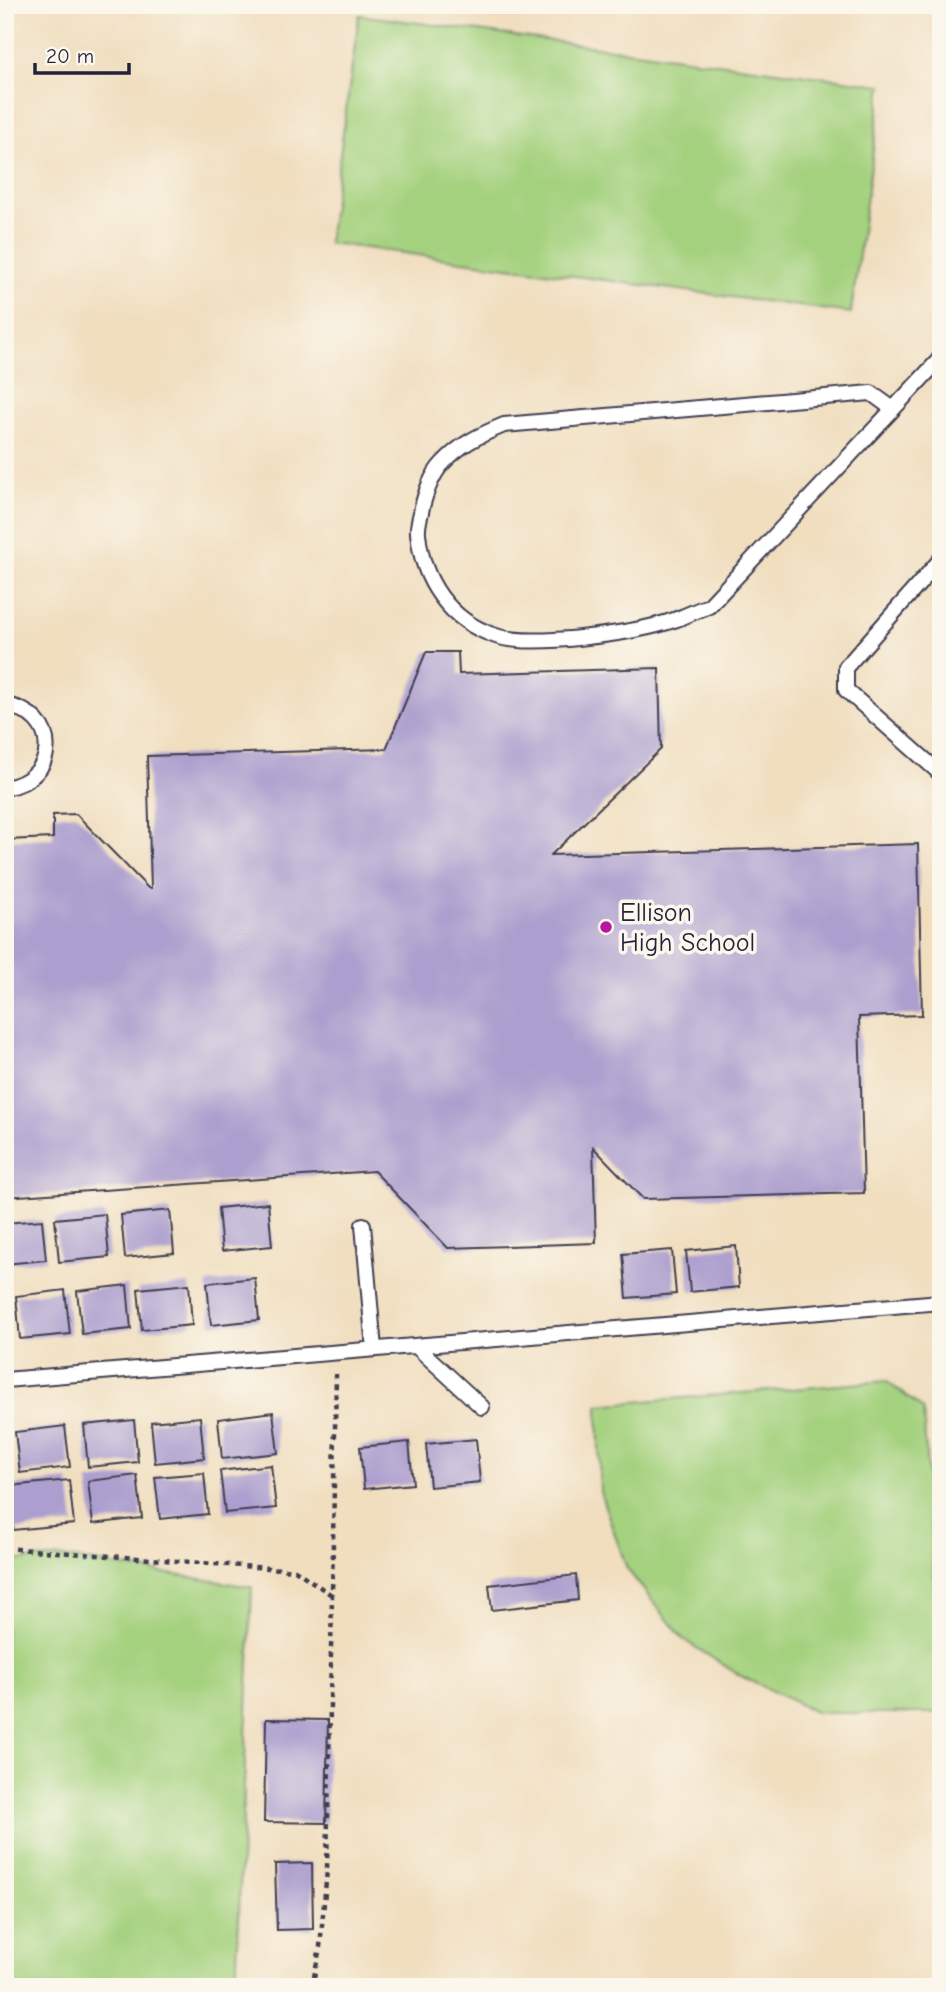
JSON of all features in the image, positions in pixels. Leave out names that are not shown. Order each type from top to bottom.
[{"type":"lane","points":[[893,409],[871,393],[504,425],[471,438],[440,465],[427,488],[417,530],[425,568],[441,600],[462,621],[497,637],[540,641],[628,631],[673,620],[709,606],[938,361],[941,356]]},
{"type":"lane","points":[[941,559],[846,667],[846,690],[941,774]]},
{"type":"lane","points":[[5,705],[20,707],[35,717],[44,730],[47,747],[43,763],[34,777],[20,786],[5,788]]},
{"type":"lane","points":[[363,1225],[374,1349]]},
{"type":"lane","points":[[5,1380],[941,1302]]},
{"type":"lane","points":[[416,1346],[482,1407]]},
{"type":"path","points":[[312,1987],[320,1947],[327,1870],[337,1352]]},
{"type":"path","points":[[5,1548],[295,1570],[332,1596]]},
{"type":"green space","points":[[359,15],[882,85],[851,313],[328,243]]},
{"type":"green space","points":[[886,1381],[923,1409],[941,1713],[817,1713],[741,1676],[684,1640],[627,1569],[600,1492],[598,1405]]},
{"type":"green space","points":[[63,1557],[252,1587],[236,1987],[5,1987],[5,1561]]},
{"type":"building","points":[[426,652],[458,652],[459,674],[659,668],[661,749],[551,855],[918,844],[922,1015],[859,1017],[864,1193],[643,1199],[593,1147],[596,1243],[448,1248],[374,1171],[5,1197],[5,840],[53,838],[53,815],[76,814],[148,888],[151,888],[147,756],[386,749]]},
{"type":"building","points":[[268,1203],[272,1246],[222,1251],[218,1208]]},
{"type":"building","points":[[170,1210],[174,1253],[125,1258],[121,1215]]},
{"type":"building","points":[[105,1214],[109,1257],[59,1262],[55,1219]]},
{"type":"building","points":[[42,1220],[46,1260],[5,1264],[5,1223]]},
{"type":"building","points":[[736,1246],[739,1287],[690,1292],[686,1251]]},
{"type":"building","points":[[672,1250],[676,1294],[627,1298],[623,1254]]},
{"type":"building","points":[[255,1278],[259,1320],[211,1325],[207,1283]]},
{"type":"building","points":[[189,1284],[192,1325],[142,1330],[138,1289]]},
{"type":"building","points":[[127,1285],[131,1329],[82,1334],[77,1291]]},
{"type":"building","points":[[65,1290],[70,1334],[20,1339],[16,1296]]},
{"type":"building","points":[[273,1412],[278,1453],[222,1459],[218,1419]]},
{"type":"building","points":[[200,1417],[204,1458],[155,1463],[151,1422]]},
{"type":"building","points":[[134,1420],[138,1462],[88,1467],[84,1425]]},
{"type":"building","points":[[65,1426],[70,1467],[20,1473],[15,1432]]},
{"type":"building","points":[[476,1439],[480,1482],[430,1487],[426,1444]]},
{"type":"building","points":[[409,1442],[413,1484],[364,1489],[360,1447]]},
{"type":"building","points":[[271,1465],[276,1508],[225,1513],[220,1471]]},
{"type":"building","points":[[204,1473],[208,1514],[160,1519],[155,1477]]},
{"type":"building","points":[[137,1475],[142,1518],[93,1524],[88,1481]]},
{"type":"building","points":[[69,1480],[74,1524],[13,1530],[9,1486]]},
{"type":"building","points":[[576,1575],[578,1600],[492,1610],[489,1585]]},
{"type":"building","points":[[266,1719],[328,1720],[326,1823],[264,1822]]},
{"type":"building","points":[[312,1863],[313,1929],[277,1930],[275,1864]]},
{"type":"place","name":"Ellison High School","points":[[606,927]]}]
